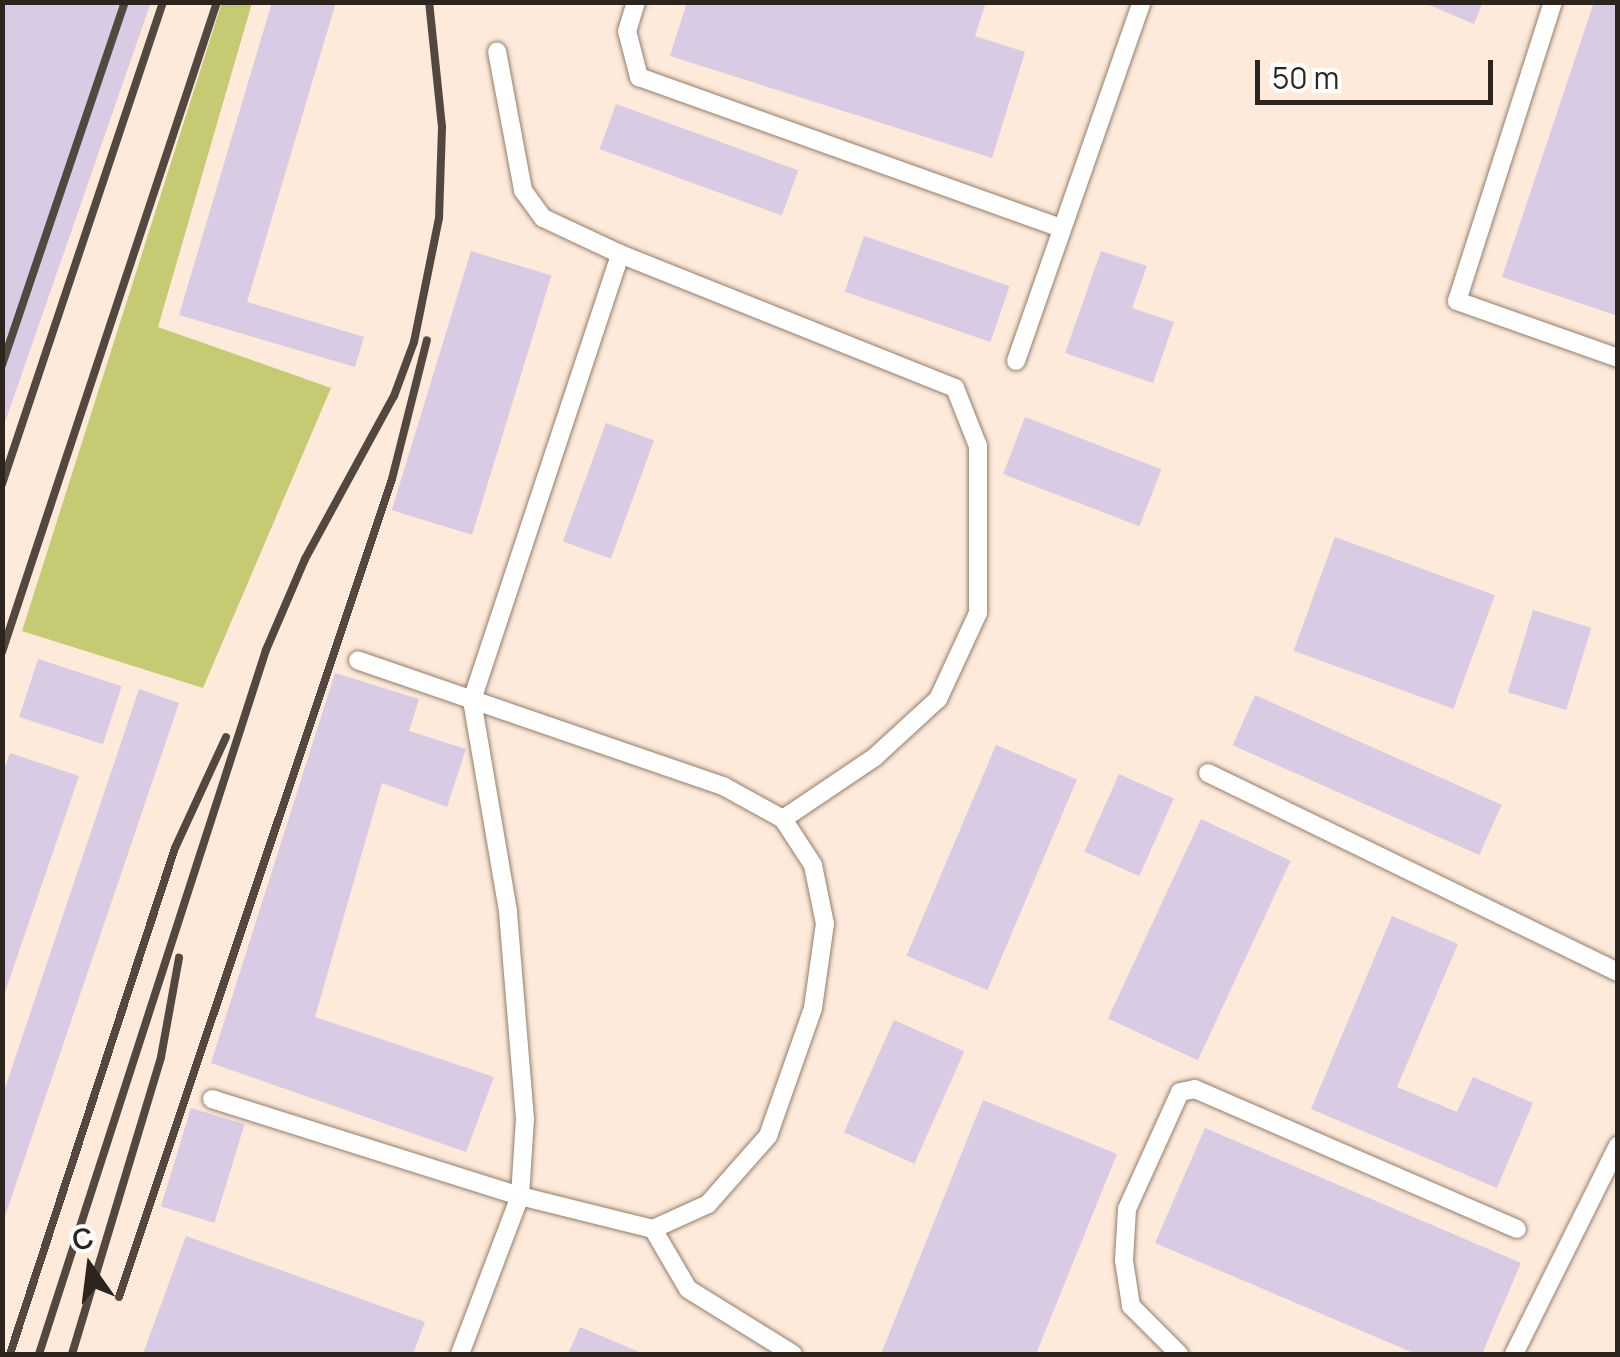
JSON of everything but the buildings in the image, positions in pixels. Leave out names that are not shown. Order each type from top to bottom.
[{"type":"lane","points":[[636,2],[627,31],[639,76],[1058,227]]},
{"type":"lane","points":[[1016,361],[1058,227],[1142,2]]},
{"type":"lane","points":[[1553,2],[1457,301],[1618,358]]},
{"type":"lane","points":[[497,51],[524,190],[543,218],[620,254],[955,388],[978,446],[978,613],[938,699],[875,757],[784,819]]},
{"type":"lane","points":[[460,1354],[520,1196],[525,1118],[508,910],[472,700],[620,254]]},
{"type":"lane","points":[[212,1098],[520,1196],[653,1229],[708,1204],[768,1136],[813,1008],[825,924],[812,865],[784,819],[723,786],[358,660]]},
{"type":"lane","points":[[1208,772],[1618,972]]},
{"type":"lane","points":[[1179,1354],[1131,1306],[1124,1260],[1127,1210],[1180,1092],[1195,1088],[1517,1229]]},
{"type":"lane","points":[[1514,1354],[1574,1225],[1618,1145]]},
{"type":"lane","points":[[653,1229],[688,1289],[793,1354]]},
{"type":"green space","points":[[222,2],[252,3],[158,327],[331,388],[203,688],[22,631]]},
{"type":"railway","points":[[2,365],[125,2]]},
{"type":"railway","points":[[2,484],[163,2]]},
{"type":"railway","points":[[2,652],[217,2]]},
{"type":"railway","points":[[39,1354],[266,650],[305,559],[394,396],[414,342],[439,218],[442,127],[429,2]]},
{"type":"railway","points":[[119,1297],[392,479],[427,340]]},
{"type":"railway","points":[[10,1354],[175,848],[226,737]]},
{"type":"railway","points":[[72,1354],[161,1057],[179,958]]}]
